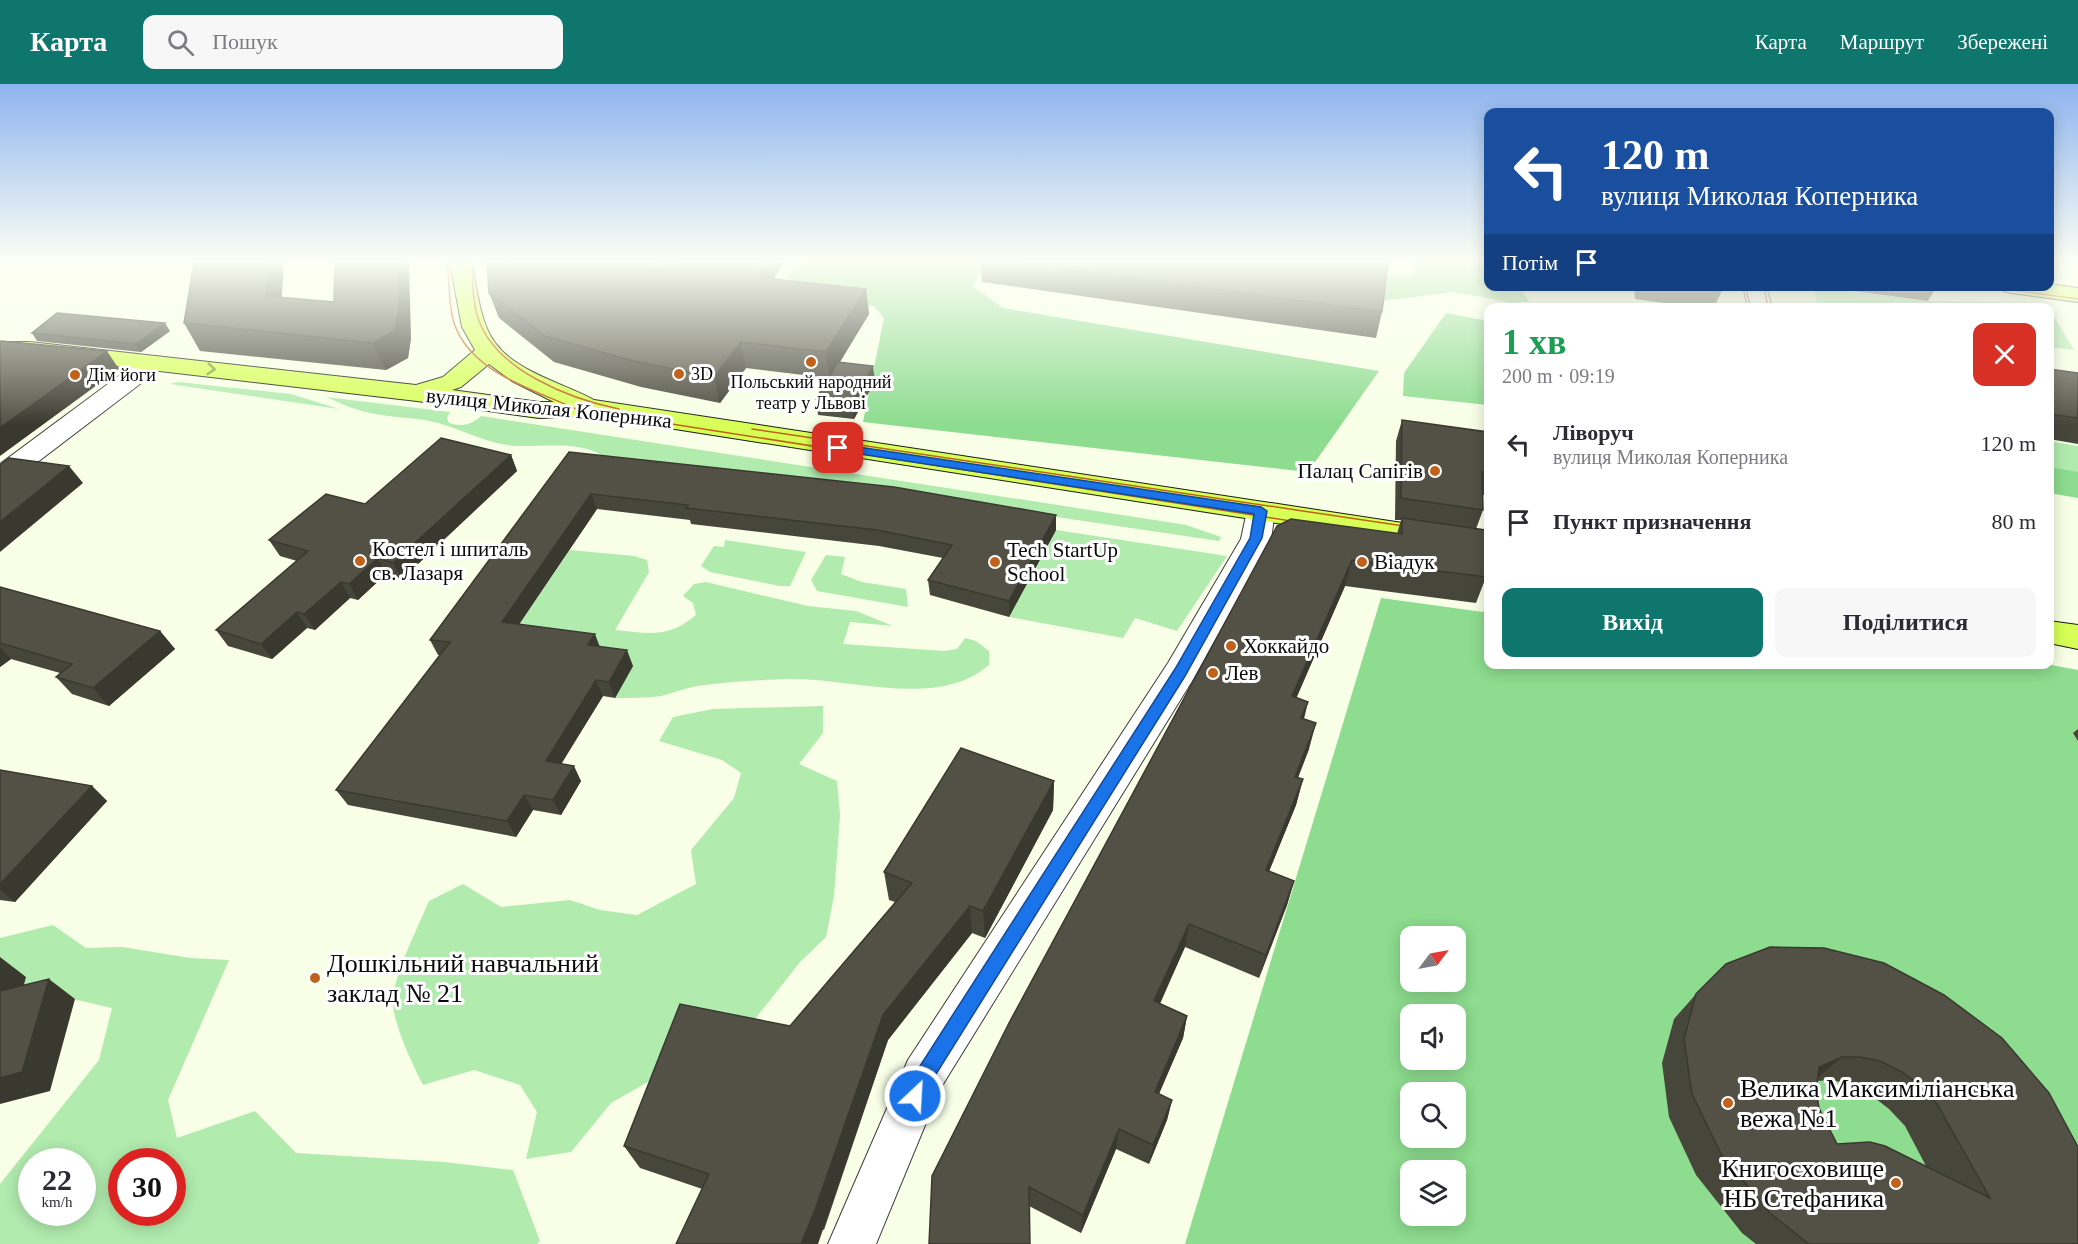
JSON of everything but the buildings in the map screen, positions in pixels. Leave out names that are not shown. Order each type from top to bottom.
[{"type":"main road","points":[[472,317],[474,329],[489,351],[522,375],[553,392],[592,408]]},
{"type":"main road","name":"вулиця Миколая Коперника","points":[[0,349],[30,349],[417,393],[539,410],[592,408],[1484,545]]},
{"type":"main road","points":[[417,393],[452,382],[489,351]]},
{"type":"main road","points":[[2054,633],[2078,637]]},
{"type":"street","points":[[0,477],[152,363]]},
{"type":"street","points":[[852,1244],[924,1075],[1180,672],[1256,538],[1261,511]]},
{"type":"green space","points":[[1058,317],[1379,371],[1308,472],[863,422],[884,318]]},
{"type":"green space","points":[[1443,317],[1468,317],[1484,320],[1484,405],[1403,396],[1404,373]]},
{"type":"green space","points":[[2054,317],[2054,317],[2074,350],[2054,348]]},
{"type":"green space","points":[[178,382],[291,394],[339,409],[170,384]]},
{"type":"green space","points":[[326,397],[450,412],[447,418],[449,423],[454,424],[466,424],[481,416],[1186,525],[1221,537],[1219,541],[954,502],[609,461],[600,454],[577,447],[507,445],[438,423],[364,412]]},
{"type":"green space","points":[[2054,442],[2078,446],[2078,492],[2054,489]]},
{"type":"green space","points":[[2054,468],[2078,472],[2078,498],[2054,494]]},
{"type":"green space","points":[[1056,530],[1227,556],[1177,631],[1135,618],[1123,638],[1009,617]]},
{"type":"green space","points":[[725,540],[806,552],[790,586],[780,586],[710,572],[701,566],[714,546],[724,547]]},
{"type":"green space","points":[[570,550],[634,556],[647,560],[649,572],[615,630],[657,633],[686,623],[696,615],[693,603],[683,596],[694,584],[706,582],[808,606],[856,611],[893,626],[850,622],[843,644],[944,651],[957,649],[965,638],[976,641],[989,651],[989,665],[968,678],[944,686],[919,689],[788,679],[742,681],[692,687],[661,696],[644,698],[615,698],[633,666],[510,638]]},
{"type":"green space","points":[[826,555],[845,557],[841,574],[862,582],[906,589],[908,607],[817,591],[811,580]]},
{"type":"green space","points":[[1381,598],[1484,611],[1484,669],[2054,669],[2054,666],[2078,670],[2078,1244],[1185,1244]]},
{"type":"green space","points":[[823,706],[823,733],[799,764],[837,781],[840,815],[834,896],[826,937],[800,962],[755,1019],[711,1053],[676,1066],[611,1103],[571,1152],[526,1159],[537,1112],[520,1085],[474,1070],[423,1085],[399,1030],[393,998],[403,962],[429,901],[463,884],[501,907],[570,900],[600,910],[637,915],[696,884],[691,850],[734,798],[741,773],[722,760],[659,741],[673,717],[713,709]]},
{"type":"green space","points":[[53,925],[86,948],[122,947],[190,958],[229,960],[168,1100],[177,1138],[255,1111],[296,1153],[444,1162],[513,1170],[540,1241],[537,1244],[0,1244],[0,1184],[18,1161],[18,1226],[96,1226],[96,1148],[29,1148],[99,1060],[112,1008],[51,994],[0,989],[0,938]]},
{"type":"tram line","points":[[453,317],[462,340],[474,355],[489,367],[523,386],[576,409],[1304,523]]},
{"type":"tram line","points":[[478,317],[487,336],[500,353],[517,367],[557,390],[619,409]]},
{"type":"tram line","points":[[752,429],[1417,528]]},
{"type":"place","name":"Польський народний театр у Львові","points":[[811,362]]},
{"type":"place","name":"3D","points":[[679,374]]},
{"type":"place","name":"Дім йоги","points":[[75,375]]},
{"type":"place","name":"Палац Сапігів","points":[[1435,471]]},
{"type":"place","name":"Костел і шпиталь св. Лазаря","points":[[360,561]]},
{"type":"place","name":"Tech StartUp School","points":[[995,562]]},
{"type":"place","name":"Віадук","points":[[1362,562]]},
{"type":"place","name":"Хоккайдо","points":[[1231,646]]},
{"type":"place","name":"Лев","points":[[1213,673]]},
{"type":"place","name":"Дошкільний навчальний заклад № 21","points":[[315,978]]},
{"type":"place","name":"Велика Максиміліанська вежа №1","points":[[1728,1103]]},
{"type":"place","name":"Книгосховище НБ Стефаника","points":[[1896,1183]]},
{"type":"route","points":[[838,448],[1261,511],[1256,538],[1180,672],[924,1075],[915,1096]]}]
